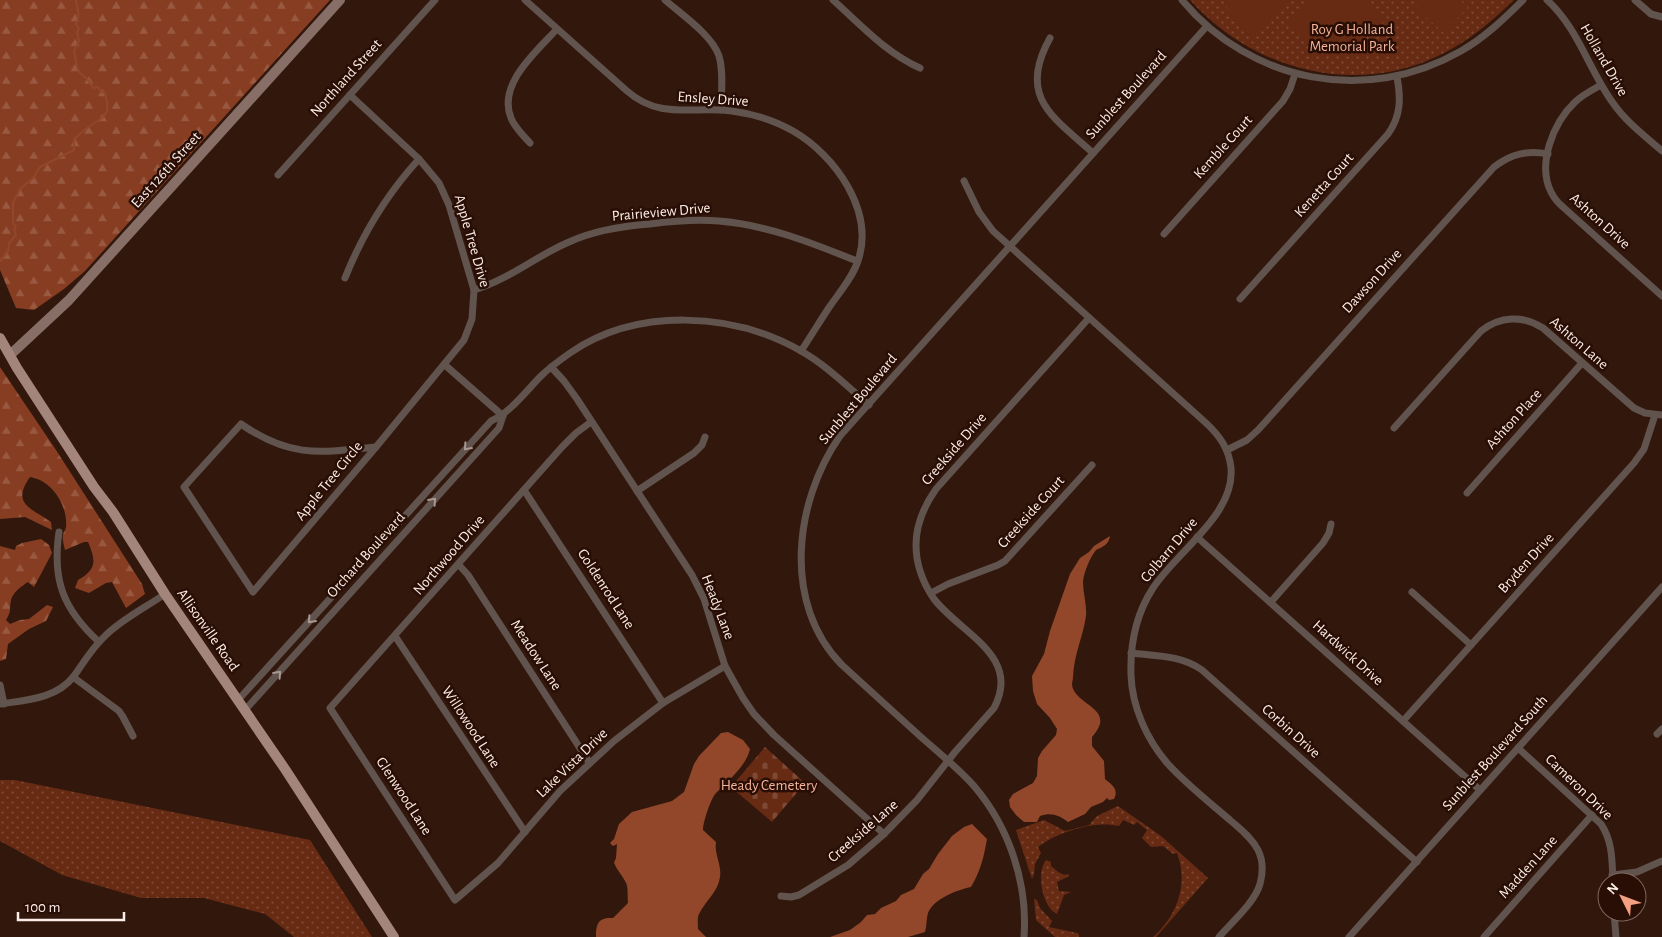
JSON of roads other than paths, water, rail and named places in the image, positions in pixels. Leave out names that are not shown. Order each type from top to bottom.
[{"type":"main road","name":"East 126th Street","points":[[10,355],[68,300],[340,0]]},
{"type":"main road","name":"Allisonville Road","points":[[0,338],[166,594],[245,710],[394,937]]},
{"type":"street","name":"Northland Street","points":[[278,175],[435,0]]},
{"type":"street","name":"Ensley Drive","points":[[525,0],[626,91],[641,102],[666,109],[721,110],[757,116],[784,126],[812,144],[832,164],[849,191],[858,213],[862,238],[858,261],[847,283],[817,325],[802,351]]},
{"type":"street","points":[[665,0],[706,36],[718,53],[722,78],[721,110]]},
{"type":"street","points":[[833,0],[888,49],[904,61],[920,68]]},
{"type":"street","points":[[1182,0],[1207,26],[1248,55],[1294,74],[1350,81],[1397,77],[1429,67],[1468,47],[1491,30],[1523,0]]},
{"type":"street","name":"Holland Drive","points":[[1547,0],[1557,10],[1571,30],[1601,85],[1619,112],[1662,152]]},
{"type":"street","points":[[1635,0],[1652,14],[1662,17]]},
{"type":"street","name":"Sunblest Boulevard","points":[[1024,937],[1025,918],[1017,868],[999,822],[980,793],[948,761],[832,655],[818,632],[805,592],[802,569],[801,543],[804,516],[810,493],[820,469],[840,436],[1207,26]]},
{"type":"street","points":[[530,143],[510,116],[508,100],[510,88],[519,72],[557,29]]},
{"type":"street","points":[[1050,38],[1040,56],[1038,65],[1037,84],[1039,94],[1049,113],[1093,153]]},
{"type":"street","name":"Kemble Court","points":[[1164,234],[1283,101],[1290,89],[1294,74]]},
{"type":"street","name":"Kenetta Court","points":[[1240,299],[1388,134],[1400,107],[1397,77]]},
{"type":"street","name":"Ashton Drive","points":[[1601,85],[1580,97],[1565,113],[1555,131],[1546,166],[1549,189],[1556,199],[1662,296]]},
{"type":"street","name":"Apple Tree Drive","points":[[350,95],[419,159],[434,176],[446,197],[474,290],[474,312],[469,330],[460,345],[376,447]]},
{"type":"street","name":"Dawson Drive","points":[[1227,450],[1247,440],[1258,430],[1494,167],[1507,158],[1519,153],[1548,154]]},
{"type":"street","points":[[346,278],[357,250],[374,218],[394,189],[419,159]]},
{"type":"street","name":"Colbarn Drive","points":[[964,181],[982,217],[993,231],[1213,429],[1227,450],[1231,476],[1228,493],[1219,512],[1163,574],[1152,590],[1138,619],[1131,653],[1131,677],[1135,702],[1142,724],[1153,744],[1172,768],[1250,839],[1260,855],[1262,865],[1261,878],[1256,893],[1219,937]]},
{"type":"street","name":"Prairieview Drive","points":[[474,290],[501,280],[558,247],[588,235],[619,227],[674,221],[718,221],[755,226],[795,237],[858,261]]},
{"type":"street","name":"Creekside Drive","points":[[948,761],[994,708],[999,699],[1001,680],[997,664],[990,653],[948,613],[931,593],[920,572],[916,543],[919,520],[929,498],[936,489],[1089,318]]},
{"type":"street","name":"Ashton Lane","points":[[1394,428],[1477,335],[1485,328],[1508,319],[1517,319],[1536,324],[1547,331],[1628,404],[1639,411],[1659,415]]},
{"type":"street","name":"Orchard Boulevard","points":[[238,700],[491,421],[503,416],[551,367],[580,346],[612,332],[637,325],[677,320],[738,326],[776,338],[802,351],[826,368],[869,405]]},
{"type":"street","name":"Ashton Place","points":[[1467,493],[1582,363]]},
{"type":"street","points":[[445,365],[503,416]]},
{"type":"street","name":"Heady Lane","points":[[551,367],[564,381],[692,575],[700,591],[726,666],[743,698],[767,729],[884,834]]},
{"type":"street","name":"Bryden Drive","points":[[1403,721],[1634,463],[1644,449],[1659,415]]},
{"type":"street","name":"Orchard Boulevard","points":[[245,710],[499,428],[503,416]]},
{"type":"street","name":"Northwood Drive","points":[[330,708],[571,438],[591,422]]},
{"type":"street","name":"Apple Tree Circle","points":[[241,424],[265,439],[286,448],[330,451],[376,447],[253,592],[184,487],[241,424]]},
{"type":"street","points":[[637,491],[694,454],[702,445],[705,437]]},
{"type":"street","name":"Creekside Court","points":[[931,593],[1004,561],[1092,465]]},
{"type":"street","name":"Goldenrod Lane","points":[[524,490],[663,703]]},
{"type":"street","points":[[1271,602],[1323,543],[1329,533],[1331,524]]},
{"type":"street","points":[[59,532],[56,566],[63,593],[80,624],[98,642]]},
{"type":"street","name":"Hardwick Drive","points":[[1197,537],[1480,790]]},
{"type":"street","name":"Meadow Lane","points":[[459,564],[589,762]]},
{"type":"street","name":"Sunblest Boulevard South","points":[[1349,937],[1662,587]]},
{"type":"street","points":[[1412,592],[1471,645]]},
{"type":"street","points":[[0,685],[2,704],[28,700],[52,693],[73,677],[98,642],[113,629],[166,594]]},
{"type":"street","name":"Willowood Lane","points":[[395,636],[524,832]]},
{"type":"street","name":"Corbin Drive","points":[[1131,653],[1177,658],[1192,663],[1202,670],[1417,862]]},
{"type":"street","name":"Lake Vista Drive","points":[[455,900],[498,863],[560,791],[614,740],[663,703],[726,666]]},
{"type":"street","points":[[73,677],[119,712],[133,736]]},
{"type":"street","name":"Glenwood Lane","points":[[330,708],[455,900]]},
{"type":"street","name":"Cameron Drive","points":[[1518,748],[1601,824],[1612,854],[1613,872]]},
{"type":"street","name":"Creekside Lane","points":[[781,896],[795,896],[810,889],[848,865],[884,834],[918,800],[948,761]]},
{"type":"street","name":"Madden Lane","points":[[1484,937],[1592,815]]},
{"type":"street","points":[[1637,872],[1662,861]]},
{"type":"street","points":[[1615,922],[1616,937]]},
{"type":"waterway","points":[[0,261],[8,252],[9,243],[16,235],[14,230],[16,226],[13,224],[13,203],[20,189],[33,178],[40,167],[74,150],[74,139],[102,118],[108,108],[104,92],[101,92],[98,87],[93,88],[77,67],[74,51],[79,41],[77,32],[79,29],[76,24],[78,15],[76,0]]},
{"type":"park label","name":"Roy G Holland Memorial Park","points":[[1352,38]]},
{"type":"park label","name":"Heady Cemetery","points":[[769,785]]}]
